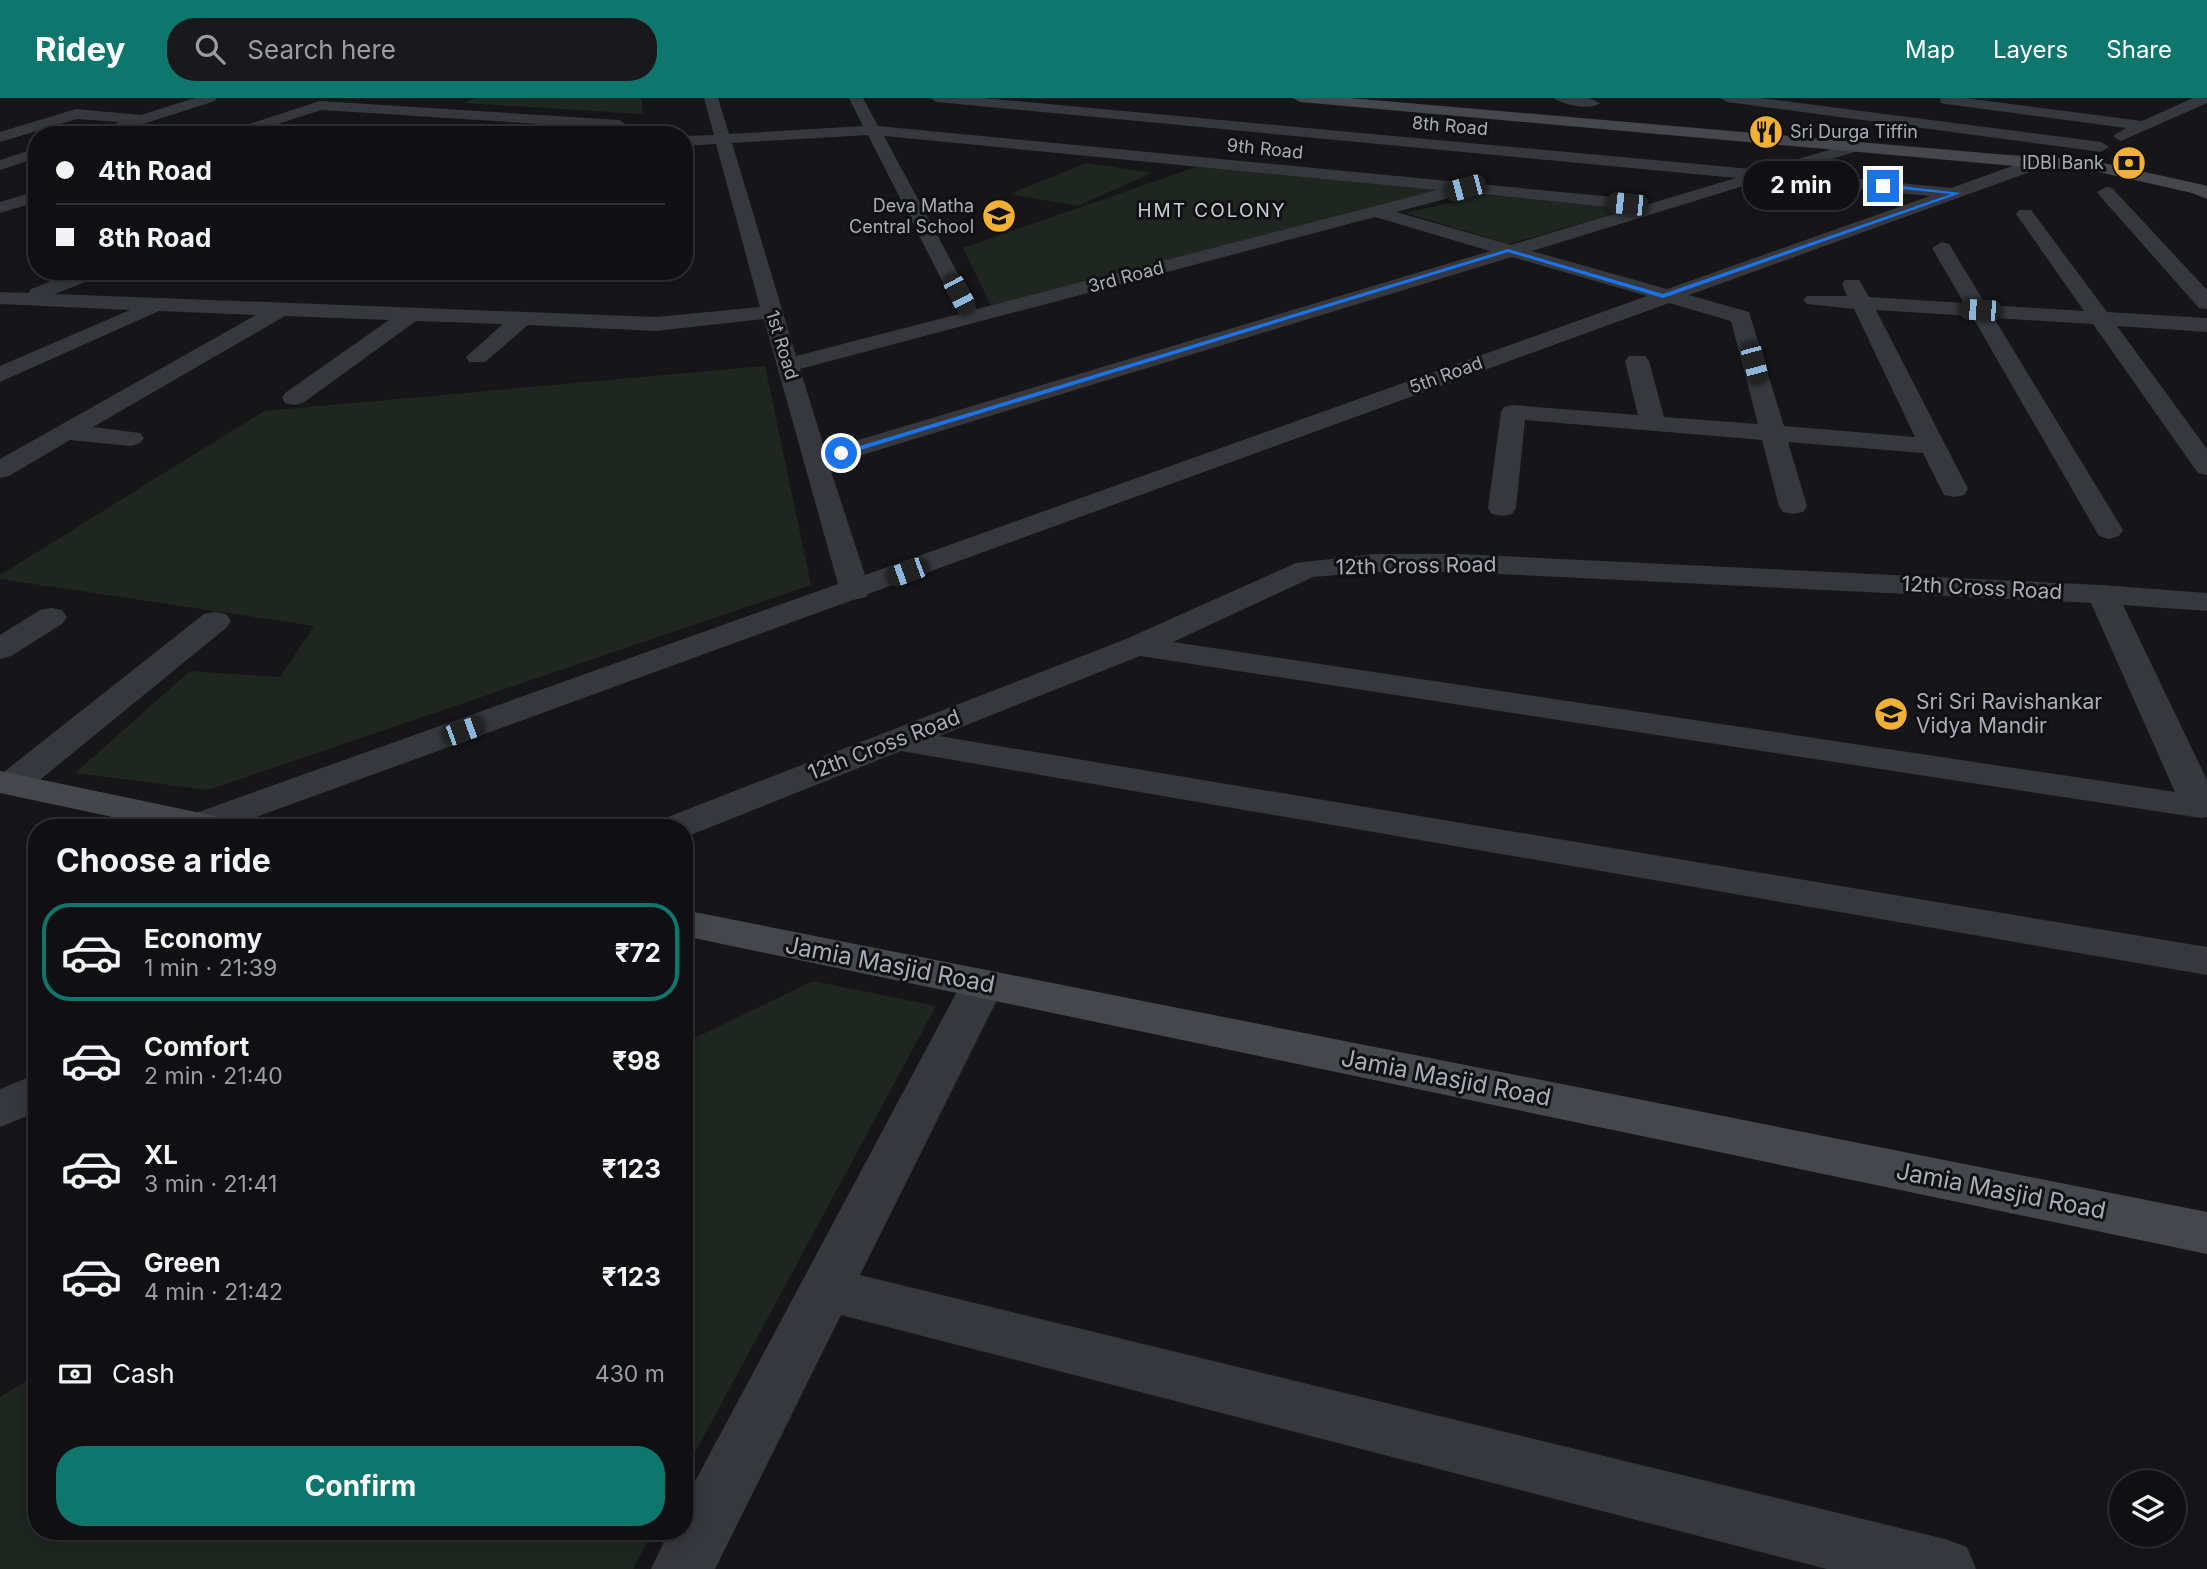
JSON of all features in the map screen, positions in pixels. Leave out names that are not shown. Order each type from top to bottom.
[{"type":"main road","points":[[1300,98],[2038,163],[2090,165],[2205,190]]},
{"type":"main road","points":[[1545,120],[1600,104]]},
{"type":"main road","points":[[1753,121],[1882,137],[2038,163]]},
{"type":"main road","points":[[6,783],[178,819]]},
{"type":"main road","name":"Jamia Masjid Road","points":[[693,925],[2207,1233]]},
{"type":"street","points":[[120,126],[210,98]]},
{"type":"street","points":[[255,126],[342,98]]},
{"type":"street","name":"1st Road","points":[[712,98],[721,139],[855,591]]},
{"type":"street","points":[[856,98],[971,317]]},
{"type":"street","name":"8th Road","points":[[937,98],[1959,193]]},
{"type":"street","points":[[1105,114],[1129,98]]},
{"type":"street","points":[[1561,98],[1600,104]]},
{"type":"street","points":[[1727,98],[2101,147]]},
{"type":"street","points":[[1930,98],[2141,124]]},
{"type":"street","points":[[2090,165],[2101,147],[2141,124],[2205,98]]},
{"type":"street","points":[[1735,112],[1756,100]]},
{"type":"street","points":[[1252,167],[1302,132],[1339,101]]},
{"type":"street","points":[[320,105],[617,126]]},
{"type":"street","points":[[2147,107],[2173,111]]},
{"type":"street","points":[[0,123],[39,112],[140,119]]},
{"type":"street","points":[[36,126],[76,114]]},
{"type":"street","points":[[156,114],[201,118]]},
{"type":"street","points":[[0,137],[28,129]]},
{"type":"street","name":"9th Road","points":[[693,141],[873,130],[1654,206]]},
{"type":"street","points":[[815,461],[1757,174],[1855,147]]},
{"type":"street","points":[[0,165],[28,156]]},
{"type":"street","name":"5th Road","points":[[230,819],[1663,296],[2038,163]]},
{"type":"street","name":"3rd Road","points":[[788,365],[1465,188]]},
{"type":"street","points":[[2106,192],[2207,303]]},
{"type":"street","points":[[0,208],[28,199]]},
{"type":"street","points":[[1377,212],[1741,317],[1793,506]]},
{"type":"street","points":[[2025,214],[2207,467]]},
{"type":"street","points":[[0,219],[24,221]]},
{"type":"street","points":[[1942,248],[2109,530]]},
{"type":"street","points":[[0,307],[73,280]]},
{"type":"street","points":[[1814,300],[1856,292],[1980,310],[2207,325]]},
{"type":"street","points":[[1856,292],[1954,489]]},
{"type":"street","points":[[0,298],[656,324],[772,312]]},
{"type":"street","points":[[0,374],[157,306]]},
{"type":"street","points":[[0,470],[278,311]]},
{"type":"street","points":[[294,398],[410,315]]},
{"type":"street","points":[[477,357],[523,319]]},
{"type":"street","points":[[1637,361],[1653,423]]},
{"type":"street","points":[[1502,508],[1513,412],[1934,446]]},
{"type":"street","points":[[63,432],[131,438]]},
{"type":"street","name":"12th Cross Road","points":[[693,821],[1137,646],[1307,569],[1375,563],[1458,563],[2102,594],[2207,602]]},
{"type":"street","points":[[2102,594],[2204,814]]},
{"type":"street","points":[[0,649],[51,617]]},
{"type":"street","points":[[6,783],[215,621]]},
{"type":"street","points":[[1137,646],[2204,814]]},
{"type":"street","points":[[899,740],[2207,961]]},
{"type":"street","points":[[682,1569],[983,984]]},
{"type":"street","points":[[0,1109],[28,1095]]},
{"type":"street","points":[[826,1289],[1945,1569]]},
{"type":"shaded area","points":[[475,98],[641,98],[643,114],[463,103]]},
{"type":"shaded area","points":[[1087,163],[1152,173],[1077,206],[1010,194]]},
{"type":"shaded area","points":[[1202,165],[1441,190],[992,308],[963,248]]},
{"type":"shaded area","points":[[1481,195],[1633,208],[1509,244],[1406,213]]},
{"type":"shaded area","points":[[765,366],[811,585],[208,790],[75,773],[190,671],[280,677],[314,626],[0,579],[0,575],[264,411]]},
{"type":"shaded area","points":[[813,981],[936,1006],[693,1456],[693,1039]]},
{"type":"shaded area","points":[[28,1380],[28,1540],[648,1540],[633,1569],[0,1569],[0,1397]]},
{"type":"place","name":"Sri Durga Tiffin","points":[[1766,132]]},
{"type":"place","name":"IDBI Bank","points":[[2129,163]]},
{"type":"place","name":"Deva Matha Central School","points":[[999,216]]},
{"type":"place","name":"Sri Sri Ravishankar Vidya Mandir","points":[[1891,714]]},
{"type":"district","name":"HMT COLONY","points":[[1212,210]]},
{"type":"route","points":[[841,453],[1508,250],[1663,296],[1959,193],[1883,186]]}]
